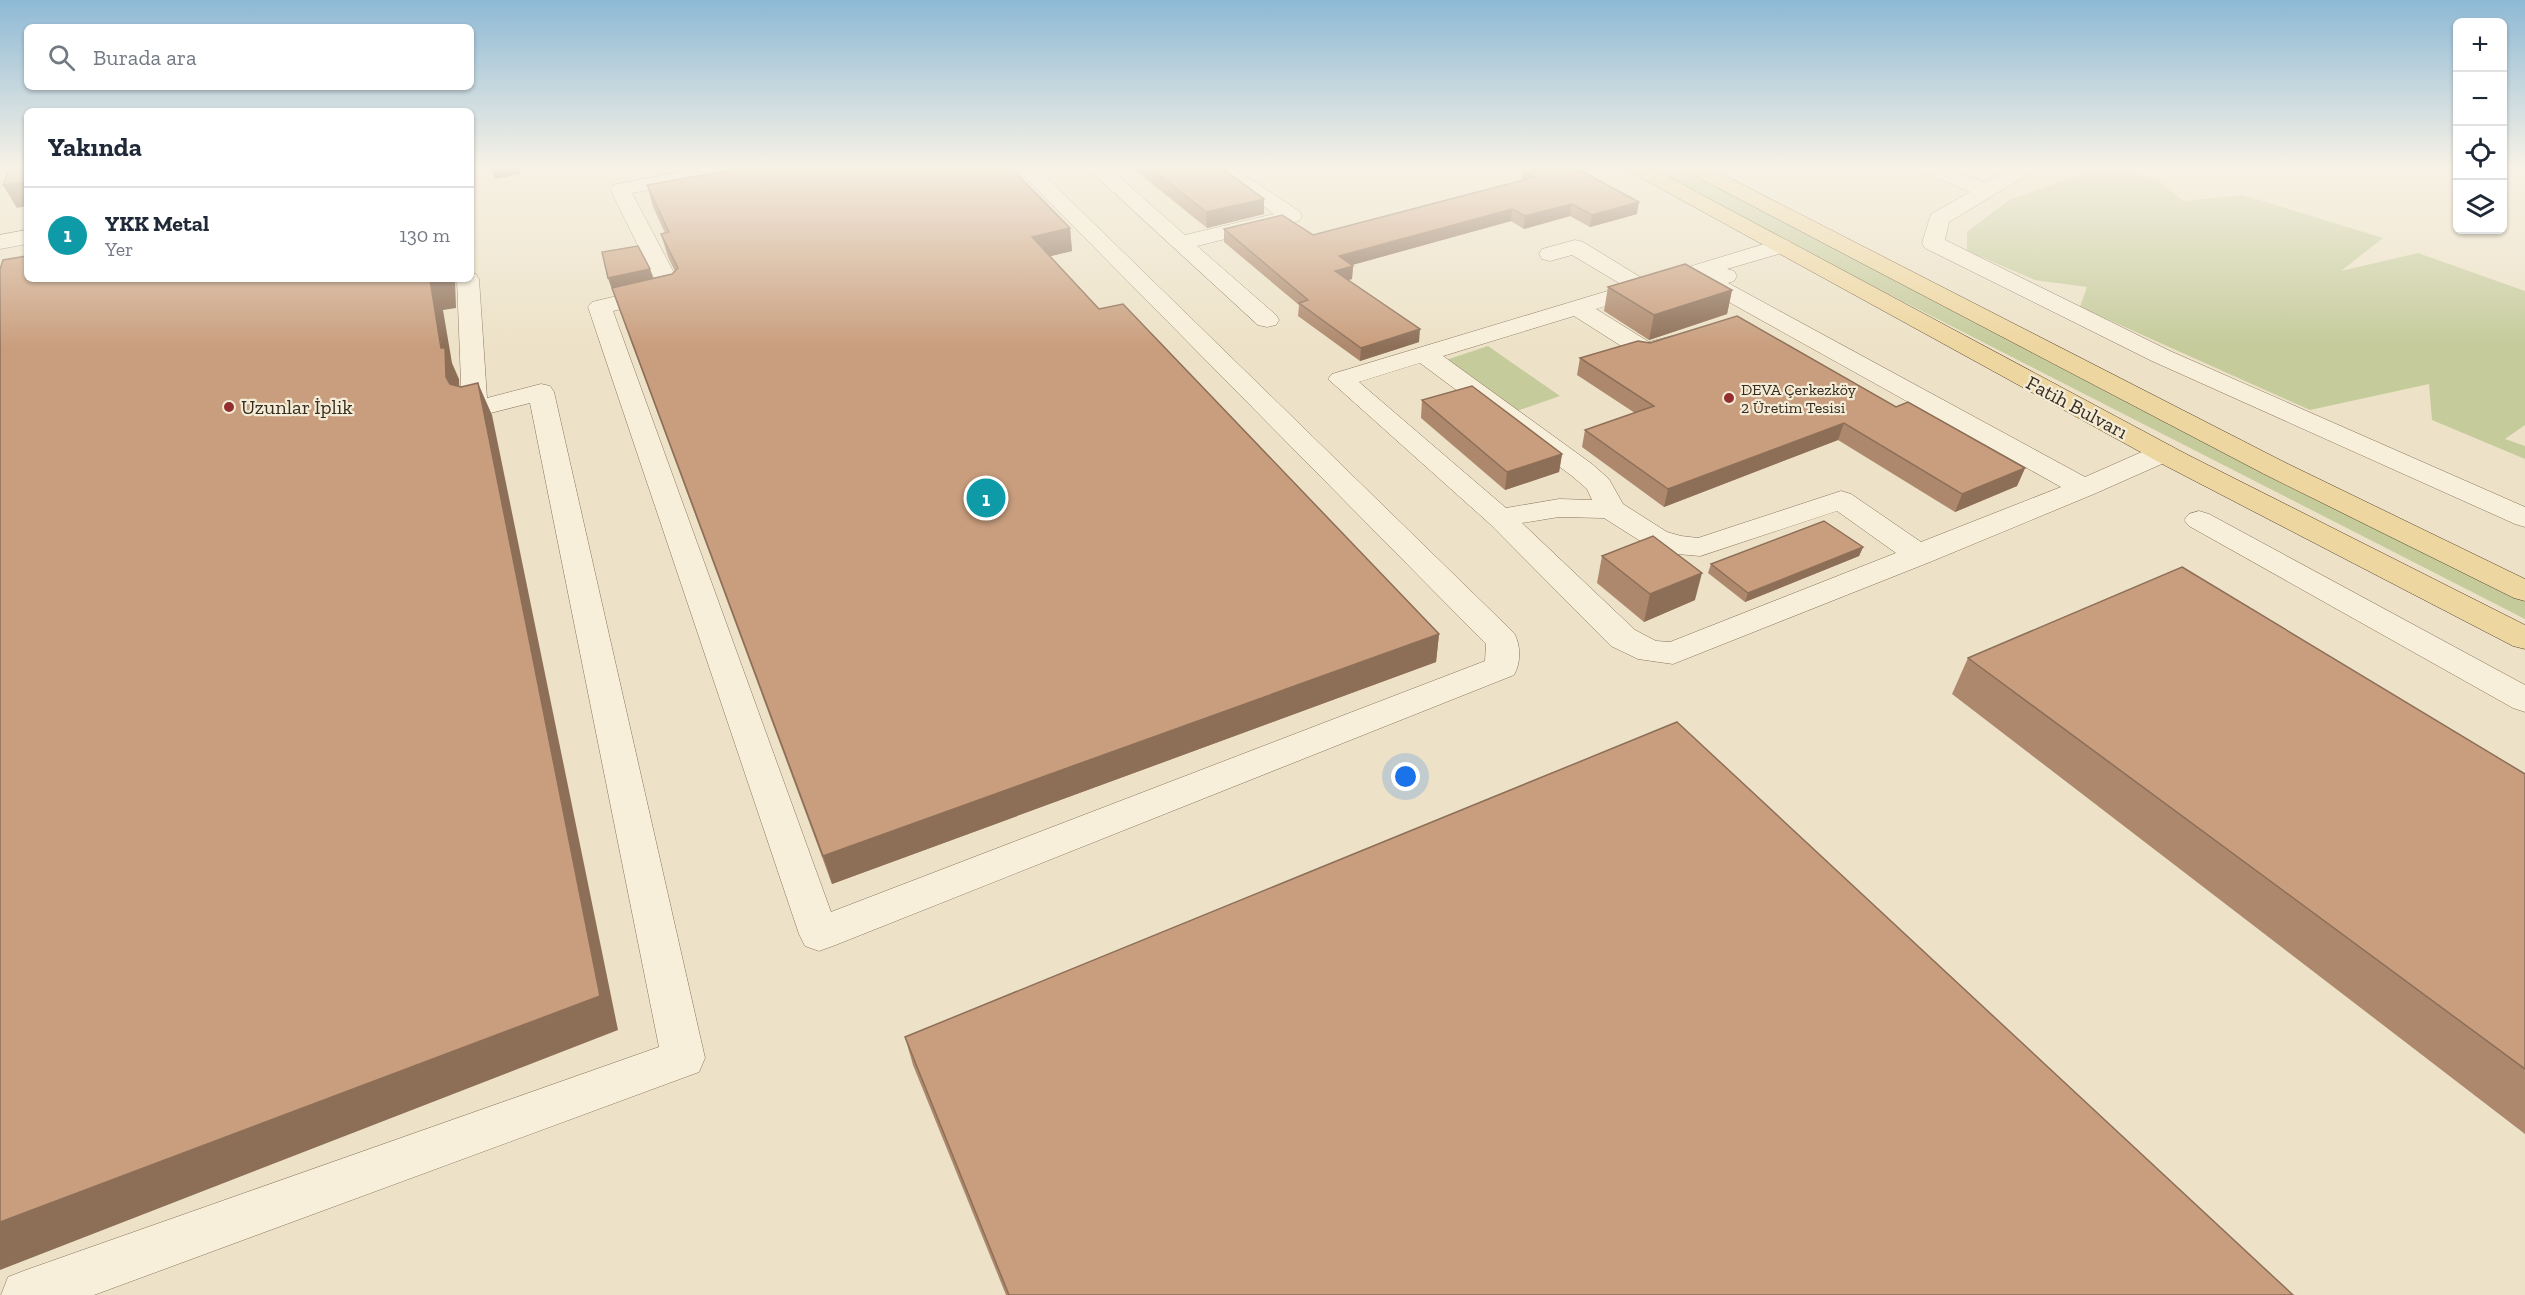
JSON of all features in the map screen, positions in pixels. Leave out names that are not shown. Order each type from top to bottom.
[{"type":"main road","name":"Fatih Bulvarı","points":[[1745,226],[2163,453],[2525,638]]},
{"type":"main road","name":"Fatih Bulvarı","points":[[1815,226],[2274,468],[2525,591]]},
{"type":"street","points":[[639,226],[671,290],[600,306],[819,934],[1502,667],[1502,641],[1085,226]]},
{"type":"street","points":[[1164,226],[1267,320]]},
{"type":"street","points":[[1181,243],[1248,226]]},
{"type":"street","points":[[1937,226],[1933,243],[2161,356],[2525,518]]},
{"type":"street","points":[[0,242],[24,238]]},
{"type":"street","points":[[1550,254],[1575,247],[1643,288]]},
{"type":"street","points":[[1790,251],[1643,288],[1341,379],[1500,518],[1623,638],[1650,651],[1674,653],[2084,488],[2163,453]]},
{"type":"street","points":[[1790,251],[1708,281],[2084,488]]},
{"type":"street","points":[[26,1295],[683,1058],[541,392],[475,409],[468,282]]},
{"type":"street","points":[[1577,308],[1646,351],[1689,337]]},
{"type":"street","points":[[1732,323],[1764,312]]},
{"type":"street","points":[[1424,354],[1582,470],[1599,486],[1611,509],[1656,538],[1677,545],[1700,548],[1841,500],[1919,555]]},
{"type":"street","points":[[1500,518],[1559,508],[1611,509]]},
{"type":"street","points":[[2199,520],[2525,700]]},
{"type":"green space","points":[[1758,226],[1795,226],[2525,596],[2525,619]]},
{"type":"green space","points":[[1974,226],[2345,226],[2383,238],[2341,271],[2418,253],[2525,291],[2525,425],[2505,439],[2525,446],[2525,459],[2432,420],[2429,384],[2310,410],[2080,307],[2087,287],[2035,280],[1967,251],[1967,232]]},
{"type":"green space","points":[[1488,346],[1560,396],[1514,412],[1443,361]]},
{"type":"building","points":[[666,226],[1068,226],[1070,228],[1032,237],[1099,309],[1123,304],[1439,634],[823,856],[612,288],[672,274],[678,268],[661,234],[669,232]]},
{"type":"building","points":[[1235,226],[1300,226],[1313,235],[1346,226],[1448,226],[1339,256],[1353,266],[1335,271],[1420,329],[1361,348],[1299,303],[1308,300],[1224,229]]},
{"type":"building","points":[[638,246],[650,269],[608,278],[602,252]]},
{"type":"building","points":[[24,256],[24,282],[430,282],[441,348],[445,348],[446,377],[450,384],[461,387],[478,383],[600,996],[0,1222],[0,269],[3,260]]},
{"type":"building","points":[[1685,264],[1732,290],[1654,315],[1608,287]]},
{"type":"building","name":"DEVA Çerkezköy 2 Üretim Tesisi","points":[[1737,316],[1896,407],[1908,402],[2025,468],[1962,494],[1844,423],[1668,489],[1585,430],[1654,406],[1580,358],[1638,341],[1650,343]]},
{"type":"building","points":[[1472,386],[1562,454],[1507,472],[1422,400]]},
{"type":"building","points":[[1824,521],[1863,547],[1748,593],[1711,564]]},
{"type":"building","points":[[1653,536],[1702,573],[1650,594],[1602,556]]},
{"type":"building","points":[[2182,567],[2525,774],[2525,1069],[1968,658]]},
{"type":"building","points":[[1677,722],[2293,1295],[1009,1295],[905,1037]]},
{"type":"place","name":"DEVA Çerkezköy 2 Üretim Tesisi","points":[[1729,398]]},
{"type":"place","name":"Uzunlar İplik","points":[[229,407]]},
{"type":"place","name":"YKK Metal","points":[[986,498]]}]
